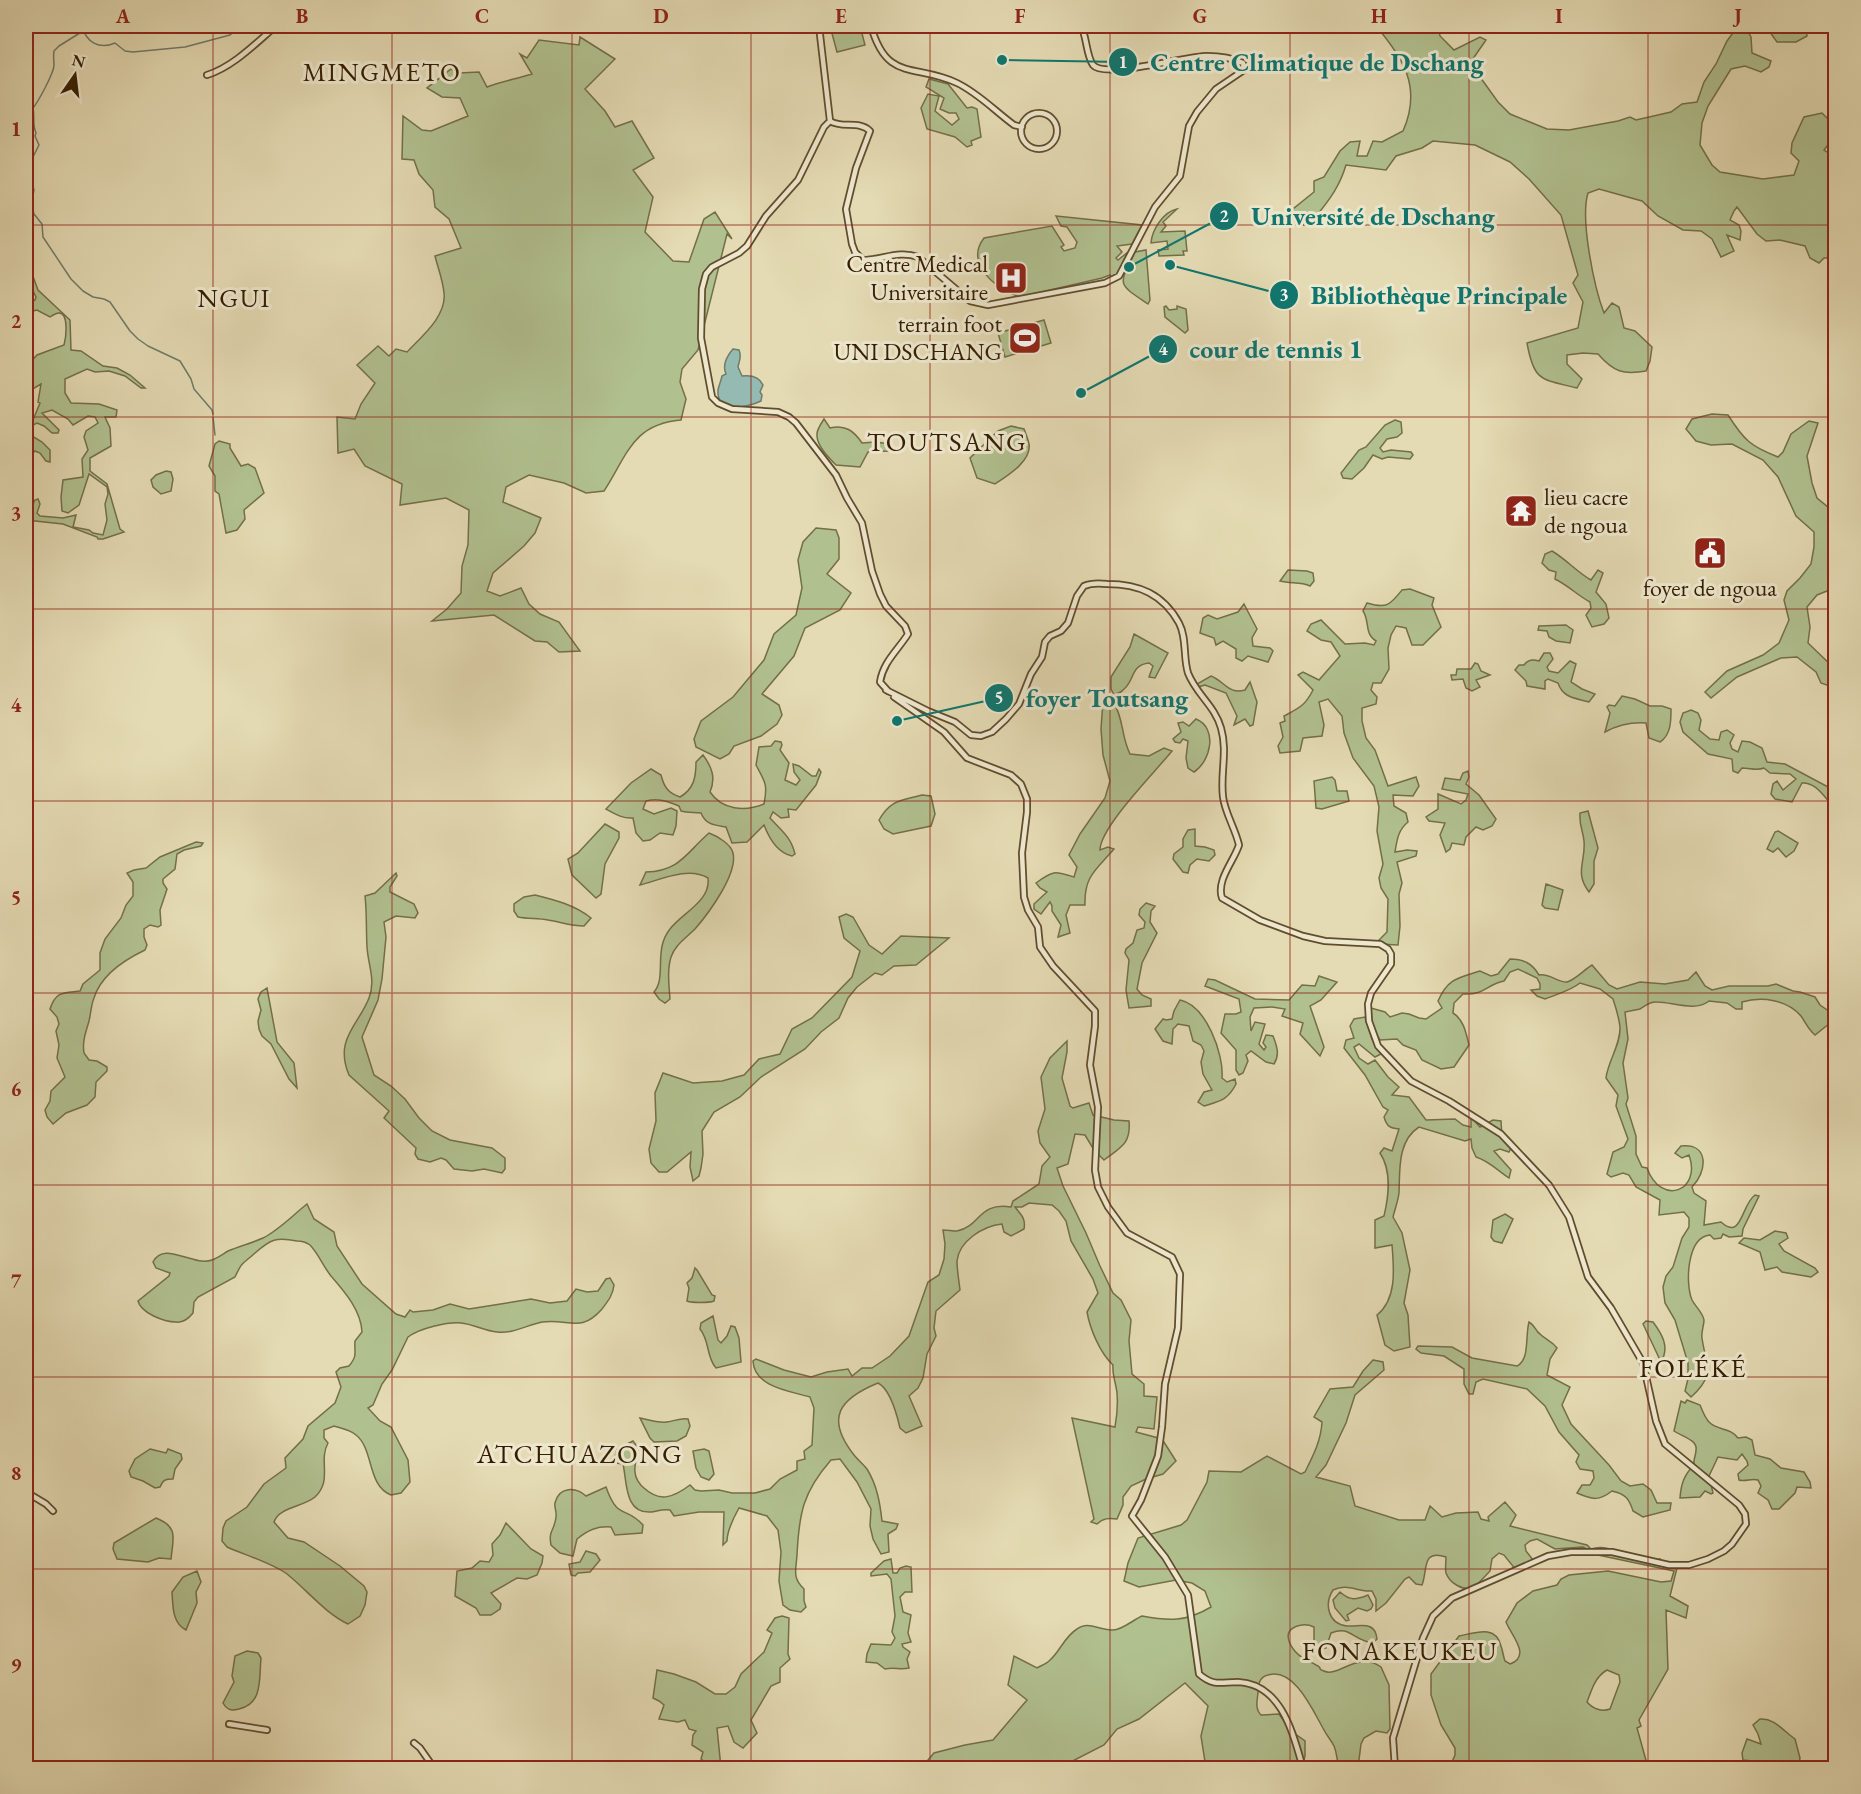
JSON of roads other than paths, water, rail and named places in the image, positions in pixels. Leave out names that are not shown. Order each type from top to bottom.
[{"type":"street","points":[[207,75],[239,56],[276,26]]},
{"type":"street","points":[[819,26],[830,121],[820,134],[798,180],[766,216],[747,246],[739,253],[712,267],[706,274],[702,289],[701,338],[712,397],[718,403],[732,409],[764,410],[778,412],[789,417],[833,469],[862,523],[872,571],[880,594],[886,606],[908,631],[907,637],[894,650],[880,682],[886,690],[944,732],[968,758],[1011,775],[1017,779],[1024,791],[1028,806],[1022,853],[1026,906],[1038,927],[1041,951],[1095,1011],[1090,1065],[1098,1107],[1095,1170],[1098,1187],[1108,1207],[1127,1233],[1172,1257],[1180,1274],[1178,1328],[1165,1384],[1158,1456],[1141,1500],[1132,1516],[1165,1557],[1188,1595],[1199,1674],[1218,1685],[1236,1682],[1254,1685],[1273,1697],[1285,1716],[1303,1768]]},
{"type":"street","points":[[871,26],[879,49],[894,64],[958,84],[1014,125],[1022,127]]},
{"type":"street","points":[[830,121],[838,126],[862,126],[870,131],[856,168],[846,209],[852,244],[855,252],[863,260],[896,254],[918,257],[970,301],[980,305],[1038,297],[1105,283],[1119,276],[1155,207],[1180,176],[1189,126],[1197,112],[1216,89],[1241,74],[1245,66],[1237,60],[1206,56],[1134,68],[1099,69],[1092,64],[1081,26]]},
{"type":"street","points":[[1043,114],[1054,122],[1057,136],[1048,147],[1035,149],[1024,141],[1022,127],[1030,116],[1043,114]]},
{"type":"street","points":[[886,690],[955,722],[971,735],[987,735],[999,727],[1019,704],[1031,674],[1042,657],[1046,642],[1050,636],[1061,631],[1068,623],[1077,596],[1084,586],[1131,585],[1148,591],[1163,603],[1179,623],[1185,662],[1191,680],[1212,708],[1221,728],[1225,753],[1223,797],[1239,845],[1224,880],[1222,898],[1260,920],[1303,936],[1325,941],[1380,944],[1388,949],[1391,954],[1391,964],[1371,993],[1368,1004],[1369,1021],[1378,1046],[1411,1081],[1449,1101],[1500,1134],[1549,1185],[1569,1218],[1588,1276],[1611,1308],[1642,1363],[1656,1421],[1665,1444],[1739,1504],[1745,1514],[1746,1524],[1732,1544],[1715,1556],[1701,1561],[1676,1566],[1612,1552],[1571,1552],[1539,1560],[1452,1598],[1433,1616],[1423,1638],[1393,1738],[1395,1768]]},
{"type":"street","points":[[26,1492],[53,1511]]},
{"type":"street","points":[[229,1724],[267,1730]]},
{"type":"street","points":[[414,1743],[434,1768]]},
{"type":"water","points":[[733,349],[740,352],[738,367],[742,376],[754,377],[763,385],[760,392],[761,401],[734,407],[722,403],[719,398],[718,390],[722,376],[726,374],[726,361]]},
{"type":"waterway","points":[[82,26],[84,32],[94,43],[104,46],[115,43],[125,51],[133,52],[185,47],[230,35],[241,26]]},
{"type":"waterway","points":[[83,31],[54,51],[54,65],[51,74],[33,108],[35,136],[39,145],[33,157],[31,181],[34,190],[31,204],[34,214],[42,224],[43,237],[71,279],[93,297],[110,302],[138,339],[180,361],[194,389],[213,414]]},
{"type":"waterway","points":[[213,417],[215,435]]},
{"type":"place","name":"Centre Climatique de Dschang","points":[[1002,60]]},
{"type":"place","name":"Bibliothèque Principale","points":[[1170,265]]},
{"type":"place","name":"Université de Dschang","points":[[1129,267]]},
{"type":"place","name":"Centre Medical Universitaire","points":[[1011,278]]},
{"type":"place","name":"terrain foot UNI DSCHANG","points":[[1025,338]]},
{"type":"place","name":"cour de tennis 1","points":[[1081,393]]},
{"type":"place","name":"lieu cacre de ngoua","points":[[1521,511]]},
{"type":"place","name":"foyer de ngoua","points":[[1710,553]]},
{"type":"place","name":"foyer Toutsang","points":[[897,721]]},
{"type":"district","name":"MINGMETO","points":[[382,72]]},
{"type":"district","name":"NGUI","points":[[234,298]]},
{"type":"district","name":"TOUTSANG","points":[[947,442]]},
{"type":"district","name":"FOLÉKÉ","points":[[1693,1368]]},
{"type":"district","name":"ATCHUAZONG","points":[[580,1454]]},
{"type":"district","name":"FONAKEUKEU","points":[[1400,1651]]}]
